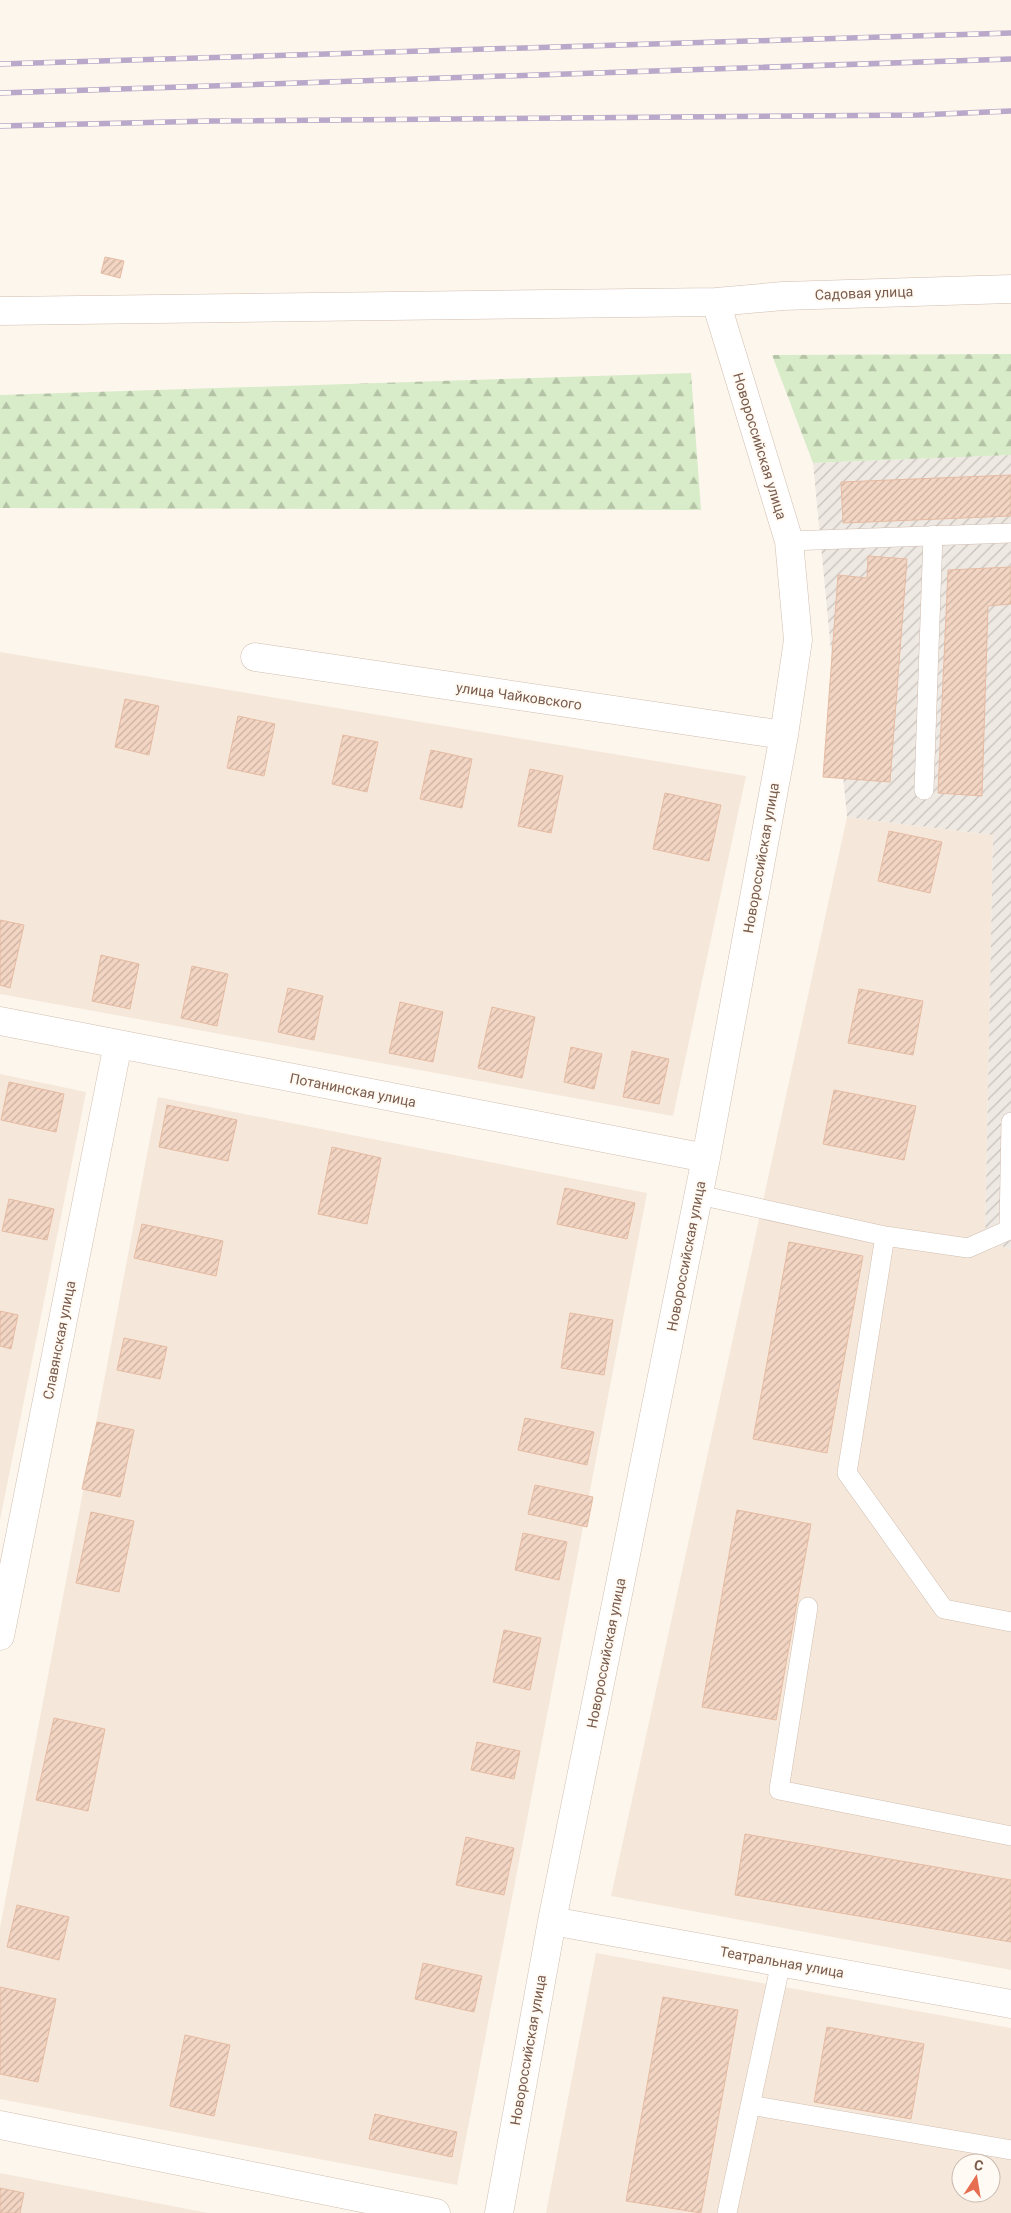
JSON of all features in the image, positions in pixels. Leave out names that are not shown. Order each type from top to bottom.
[{"type":"street","name":"Садовая улица","points":[[0,311],[716,302],[783,296],[1011,289]]},
{"type":"street","name":"Новороссийская улица","points":[[499,2213],[552,1921],[699,1195],[784,735],[798,640],[789,541],[716,302]]},
{"type":"street","name":"улица Чайковского","points":[[255,657],[784,735]]},
{"type":"street","name":"Потанинская улица","points":[[0,1021],[706,1158]]},
{"type":"street","name":"Славянская улица","points":[[0,1636],[118,1044]]},
{"type":"street","name":"Театральная улица","points":[[552,1921],[1011,2004]]},
{"type":"street","points":[[0,2125],[436,2213]]},
{"type":"lane","points":[[789,541],[1011,533]]},
{"type":"lane","points":[[924,790],[933,536]]},
{"type":"lane","points":[[699,1195],[885,1236],[968,1248],[1010,1229],[1011,1122]]},
{"type":"lane","points":[[885,1236],[847,1473],[944,1609],[1011,1622]]},
{"type":"lane","points":[[808,1608],[779,1790],[1011,1836]]},
{"type":"lane","points":[[727,2213],[781,1962]]},
{"type":"lane","points":[[750,2105],[1011,2150]]},
{"type":"shaded area","points":[[1011,455],[1011,1249],[985,1241],[993,835],[847,817],[813,463]]},
{"type":"shaded area","points":[[0,652],[746,776],[673,1116],[0,994]]},
{"type":"shaded area","points":[[847,817],[993,835],[985,1241],[1011,1249],[1011,1970],[611,1896]]},
{"type":"shaded area","points":[[0,1074],[86,1092],[0,1520]]},
{"type":"shaded area","points":[[158,1097],[647,1193],[457,2185],[0,2099],[0,1928]]},
{"type":"shaded area","points":[[596,1953],[1011,2028],[1011,2213],[546,2213]]},
{"type":"shaded area","points":[[0,2173],[208,2213],[0,2213]]},
{"type":"green space","points":[[1011,354],[1011,455],[813,463],[772,355]]},
{"type":"green space","points":[[691,373],[701,510],[0,508],[0,395]]},
{"type":"building","points":[[105,257],[124,261],[120,278],[101,273]]},
{"type":"building","points":[[1011,475],[1011,516],[843,523],[841,482]]},
{"type":"building","points":[[868,556],[907,559],[890,782],[823,777],[838,575],[867,578]]},
{"type":"building","points":[[1011,567],[1011,604],[988,606],[982,796],[938,793],[948,570]]},
{"type":"building","points":[[125,699],[159,706],[149,755],[115,747]]},
{"type":"building","points":[[238,716],[275,724],[264,776],[227,768]]},
{"type":"building","points":[[343,735],[378,742],[367,792],[332,784]]},
{"type":"building","points":[[431,750],[472,759],[462,808],[420,799]]},
{"type":"building","points":[[530,769],[563,776],[551,833],[518,826]]},
{"type":"building","points":[[665,793],[721,805],[709,861],[653,849]]},
{"type":"building","points":[[889,831],[942,842],[930,893],[878,881]]},
{"type":"building","points":[[0,920],[24,925],[10,988],[0,985]]},
{"type":"building","points":[[101,955],[139,964],[130,1009],[92,1001]]},
{"type":"building","points":[[192,966],[228,974],[217,1026],[181,1018]]},
{"type":"building","points":[[288,988],[323,996],[314,1040],[278,1032]]},
{"type":"building","points":[[859,989],[923,1001],[913,1055],[848,1043]]},
{"type":"building","points":[[400,1002],[443,1012],[433,1062],[389,1053]]},
{"type":"building","points":[[492,1007],[535,1017],[522,1078],[478,1068]]},
{"type":"building","points":[[571,1047],[602,1054],[594,1089],[564,1082]]},
{"type":"building","points":[[632,1051],[669,1059],[659,1104],[623,1097]]},
{"type":"building","points":[[9,1082],[64,1094],[56,1132],[1,1120]]},
{"type":"building","points":[[834,1090],[916,1106],[904,1160],[823,1144]]},
{"type":"building","points":[[167,1105],[237,1120],[228,1161],[159,1147]]},
{"type":"building","points":[[332,1147],[381,1158],[367,1224],[318,1214]]},
{"type":"building","points":[[565,1188],[635,1203],[627,1239],[557,1224]]},
{"type":"building","points":[[9,1199],[54,1209],[47,1240],[2,1231]]},
{"type":"building","points":[[142,1224],[223,1241],[216,1276],[134,1258]]},
{"type":"building","points":[[789,1242],[863,1256],[827,1453],[753,1439]]},
{"type":"building","points":[[0,1311],[18,1315],[11,1349],[0,1346]]},
{"type":"building","points":[[570,1313],[613,1320],[604,1375],[561,1368]]},
{"type":"building","points":[[124,1338],[167,1347],[160,1379],[117,1370]]},
{"type":"building","points":[[525,1418],[594,1432],[587,1465],[518,1450]]},
{"type":"building","points":[[97,1422],[134,1430],[120,1497],[82,1489]]},
{"type":"building","points":[[535,1485],[593,1497],[587,1527],[528,1514]]},
{"type":"building","points":[[737,1510],[811,1524],[776,1720],[702,1707]]},
{"type":"building","points":[[91,1512],[134,1521],[119,1592],[76,1583]]},
{"type":"building","points":[[523,1533],[567,1542],[559,1580],[515,1570]]},
{"type":"building","points":[[504,1630],[541,1638],[530,1690],[493,1682]]},
{"type":"building","points":[[54,1718],[105,1729],[88,1811],[36,1800]]},
{"type":"building","points":[[477,1742],[520,1751],[514,1779],[471,1770]]},
{"type":"building","points":[[745,1834],[1011,1880],[1011,1942],[735,1895]]},
{"type":"building","points":[[466,1837],[514,1848],[504,1895],[456,1885]]},
{"type":"building","points":[[17,1905],[69,1917],[59,1960],[7,1947]]},
{"type":"building","points":[[423,1963],[482,1976],[474,2012],[415,1999]]},
{"type":"building","points":[[0,1987],[56,1999],[38,2082],[0,2074]]},
{"type":"building","points":[[663,1997],[738,2010],[701,2213],[626,2201]]},
{"type":"building","points":[[827,2027],[924,2044],[911,2119],[814,2102]]},
{"type":"building","points":[[185,2035],[230,2045],[214,2116],[170,2106]]},
{"type":"building","points":[[375,2114],[457,2132],[452,2157],[369,2139]]},
{"type":"building","points":[[0,2188],[24,2193],[20,2213],[0,2213]]},
{"type":"railway","points":[[0,64],[1011,33]]},
{"type":"railway","points":[[0,93],[1011,59]]},
{"type":"railway","points":[[0,126],[212,121],[919,115],[1011,111]]}]
